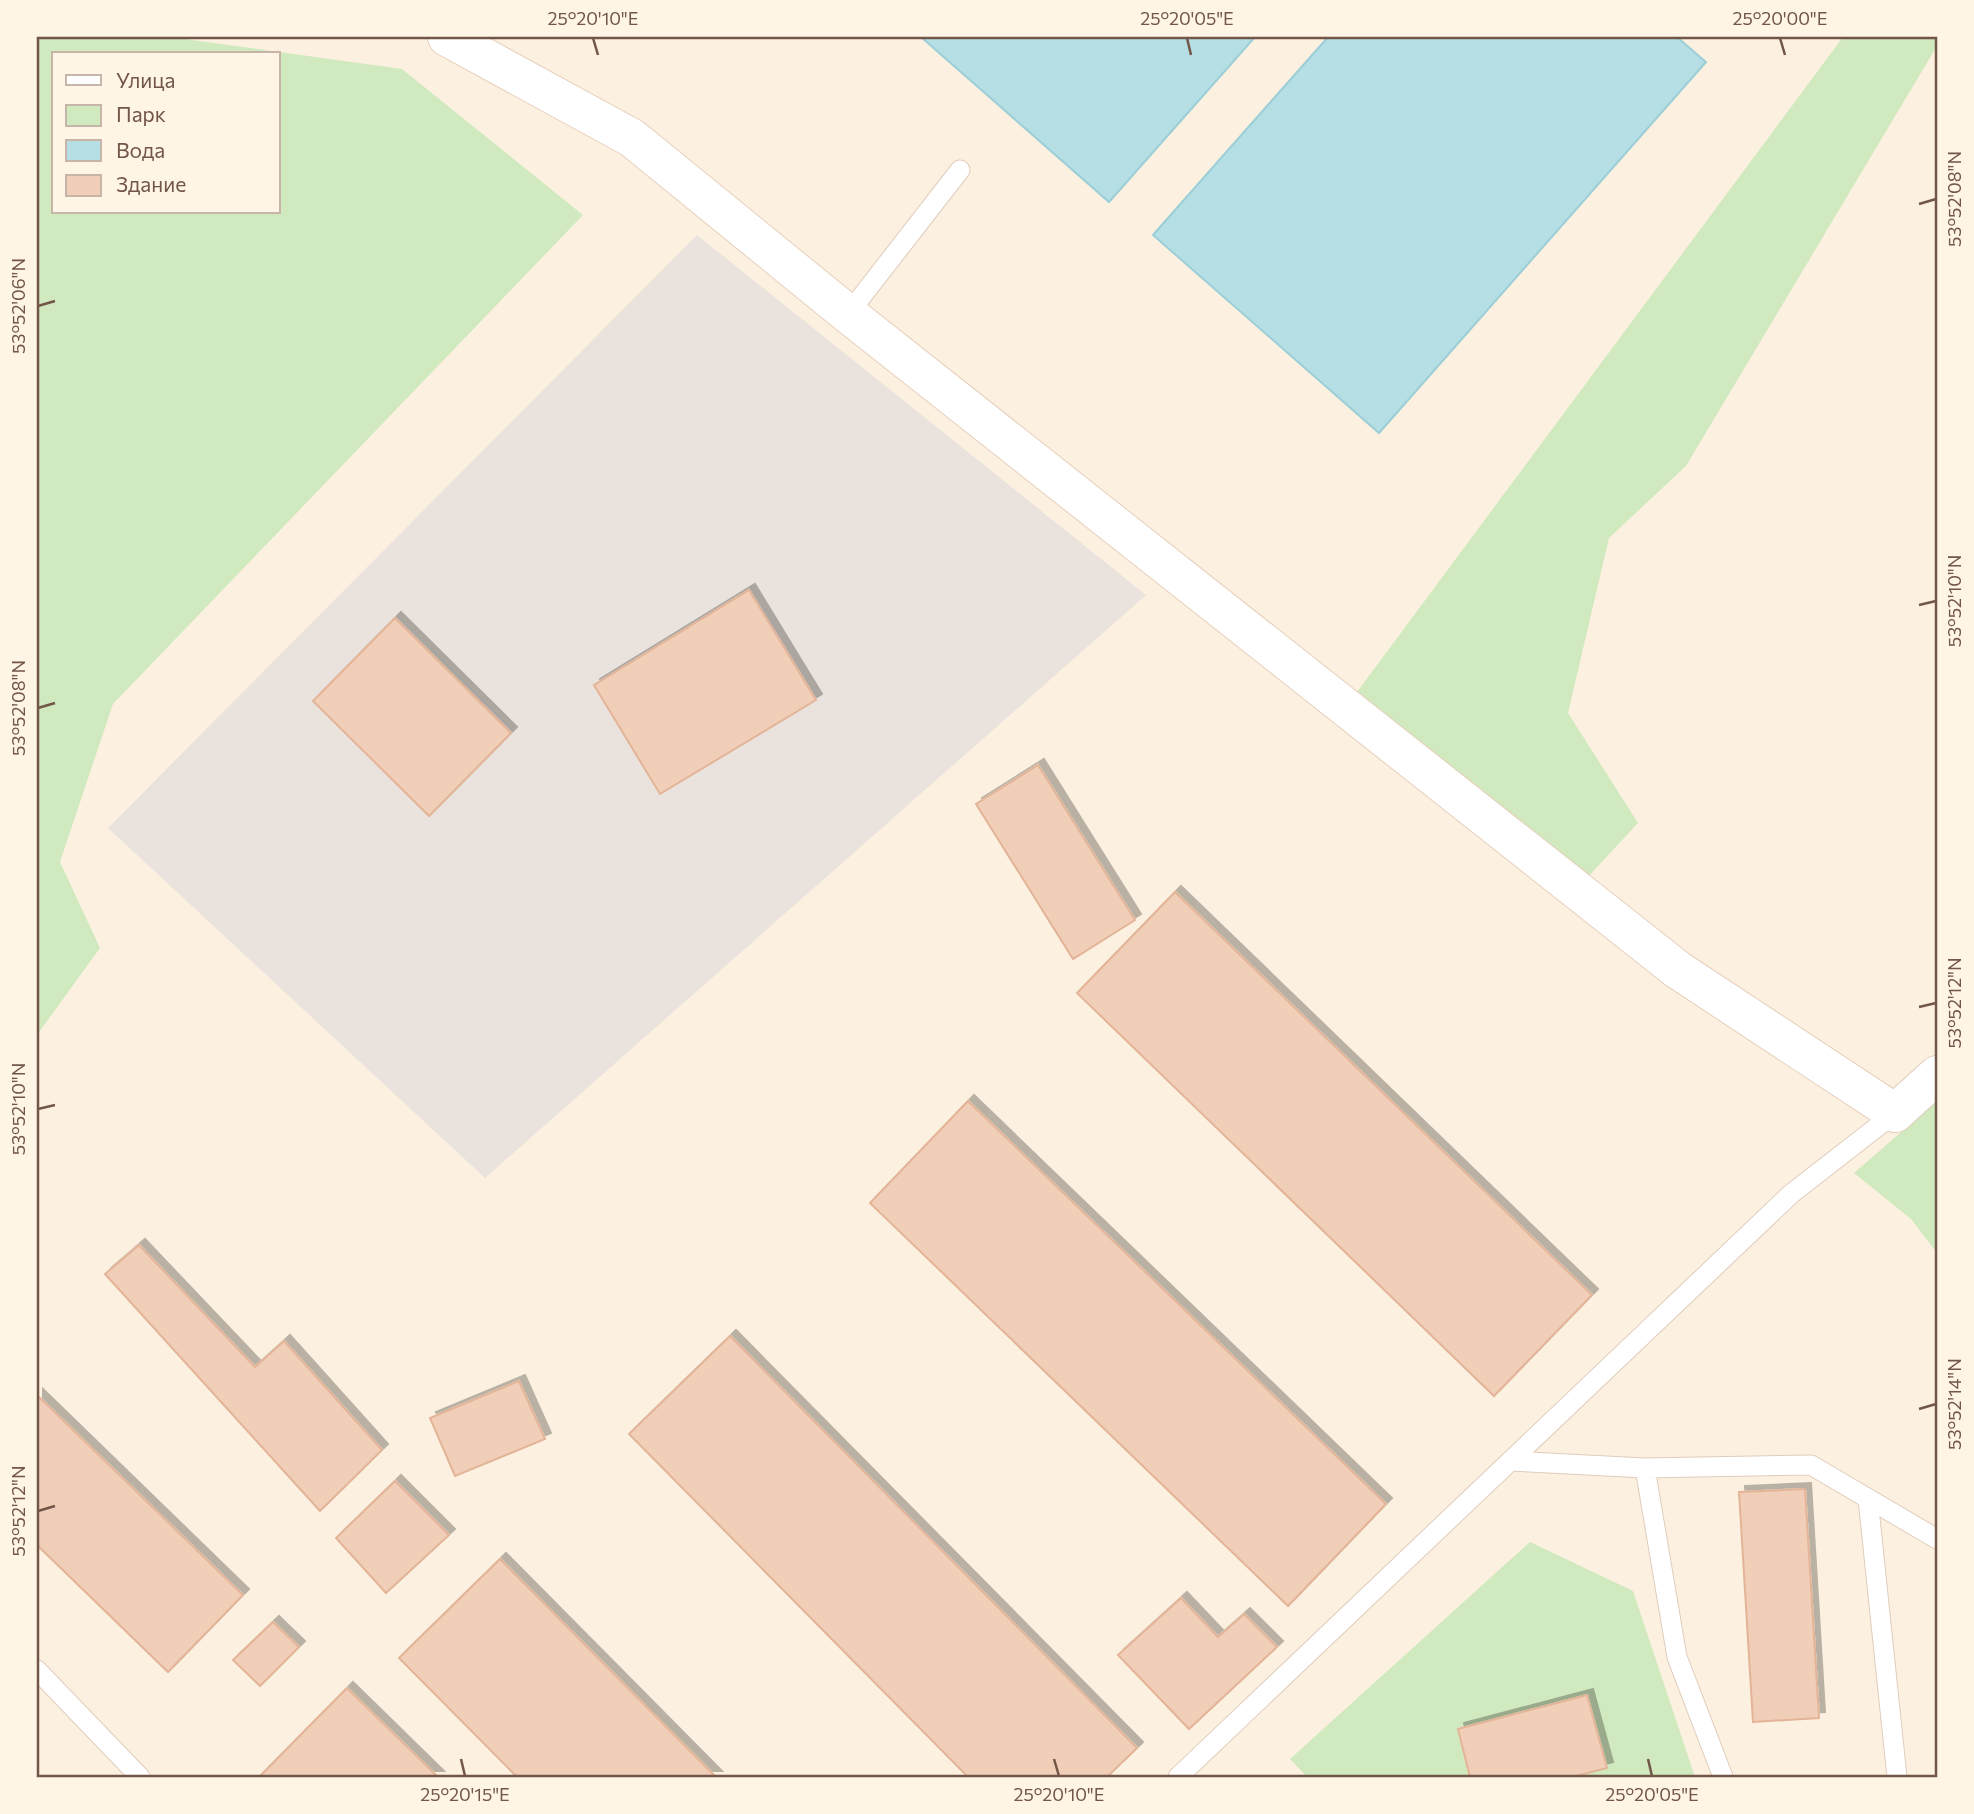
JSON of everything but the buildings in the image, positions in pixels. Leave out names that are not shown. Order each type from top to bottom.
[{"type":"street","points":[[447,37],[632,138],[848,314],[1678,970],[1895,1113],[1937,1075]]},
{"type":"lane","points":[[848,314],[960,170]]},
{"type":"lane","points":[[1178,1777],[1791,1194],[1895,1113]]},
{"type":"lane","points":[[1510,1461],[1645,1468],[1811,1465],[1937,1539]]},
{"type":"lane","points":[[1645,1468],[1676,1657],[1723,1777]]},
{"type":"lane","points":[[1868,1499],[1897,1777]]},
{"type":"lane","points":[[37,1670],[140,1777]]},
{"type":"shaded area","points":[[697,235],[1146,595],[485,1178],[108,828]]},
{"type":"green space","points":[[37,37],[170,37],[279,52],[52,52],[52,214],[280,214],[280,52],[402,69],[583,215],[113,704],[60,862],[100,948],[37,1035]]},
{"type":"green space","points":[[1843,37],[1937,37],[1937,46],[1686,466],[1609,538],[1568,713],[1638,823],[1586,879],[1357,692]]},
{"type":"green space","points":[[1937,1101],[1937,1253],[1911,1219],[1854,1173]]},
{"type":"green space","points":[[1530,1542],[1633,1591],[1695,1777],[1307,1777],[1290,1759]]},
{"type":"water","points":[[921,37],[1255,37],[1109,202]]},
{"type":"water","points":[[1328,37],[1677,37],[1706,62],[1379,433],[1153,235]]}]
